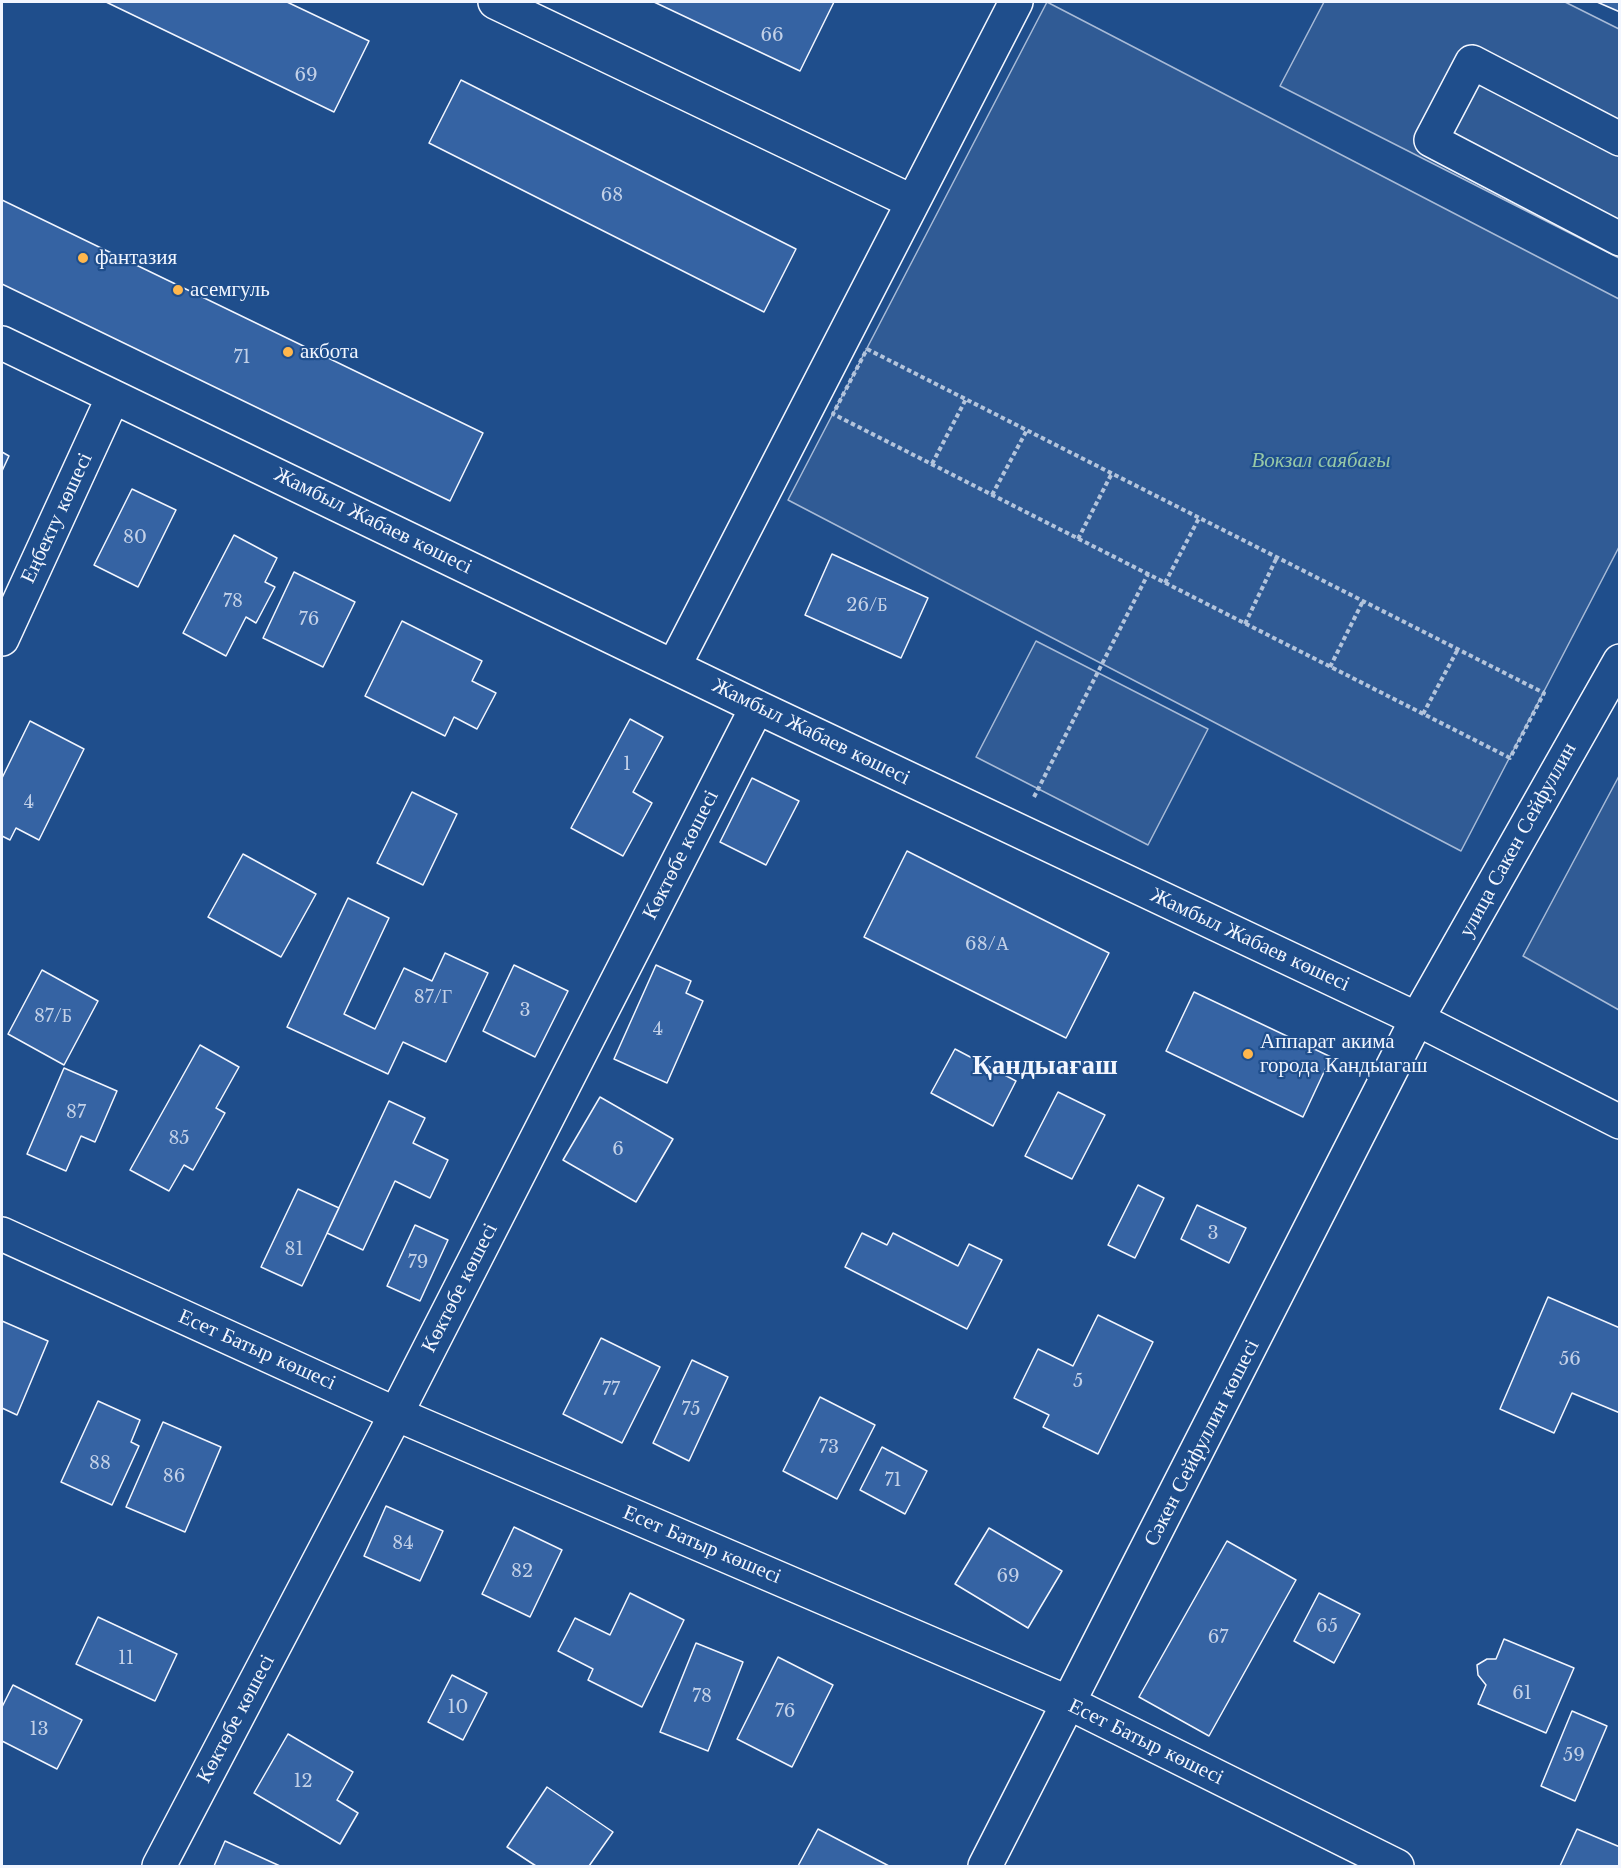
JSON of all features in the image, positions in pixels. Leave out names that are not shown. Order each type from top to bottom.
[{"type":"street","points":[[495,2],[913,202]]},
{"type":"street","points":[[674,666],[1016,2]]},
{"type":"street","points":[[1620,139],[1472,62],[1431,140],[1620,239]]},
{"type":"street","name":"Жамбыл Жабаев көшесі","points":[[2,343],[757,706],[1418,1019],[1620,1122]]},
{"type":"street","name":"Еңбекту көшесі","points":[[2,639],[113,396]]},
{"type":"street","name":"улица Сакен Сейфуллин","points":[[1418,1019],[1620,661]]},
{"type":"street","name":"Көктөбе көшесі","points":[[159,1866],[396,1414],[757,706]]},
{"type":"street","name":"Сәкен Сейфуллин көшесі","points":[[985,1866],[1418,1019]]},
{"type":"street","name":"Есет Батыр көшесі","points":[[2,1234],[396,1414],[1069,1703],[1397,1866]]},
{"type":"path","points":[[867,349],[1027,430],[1544,693],[1510,758],[833,414],[867,349]]},
{"type":"path","points":[[932,464],[966,399]]},
{"type":"path","points":[[992,495],[1027,430]]},
{"type":"path","points":[[1078,539],[1112,473]]},
{"type":"path","points":[[1166,583],[1199,518]]},
{"type":"path","points":[[1245,624],[1277,557]]},
{"type":"path","points":[[1017,830],[1148,574]]},
{"type":"path","points":[[1330,667],[1363,601]]},
{"type":"path","points":[[1423,714],[1458,649]]},
{"type":"shaded area","name":"Вокзал саябағы","points":[[1047,2],[1619,299],[1619,547],[1461,851],[788,500]]},
{"type":"shaded area","points":[[1324,2],[1565,2],[1619,29],[1619,258],[1280,86]]},
{"type":"shaded area","points":[[1036,641],[1208,729],[1148,845],[976,757]]},
{"type":"shaded area","points":[[1619,776],[1619,1010],[1523,956]]},
{"type":"building","points":[[106,2],[287,2],[369,41],[334,112]]},
{"type":"building","points":[[654,2],[834,2],[800,71]]},
{"type":"building","points":[[1597,2],[1620,2],[1620,12]]},
{"type":"building","points":[[461,80],[796,249],[764,312],[429,143]]},
{"type":"building","points":[[2,200],[483,433],[450,501],[2,284]]},
{"type":"building","points":[[2,452],[9,456],[2,471]]},
{"type":"building","points":[[132,489],[176,510],[138,587],[94,565]]},
{"type":"building","points":[[234,535],[277,558],[265,582],[275,587],[256,623],[246,617],[226,656],[183,633]]},
{"type":"building","points":[[832,554],[928,598],[901,658],[805,615]]},
{"type":"building","points":[[294,572],[355,602],[323,667],[263,638]]},
{"type":"building","points":[[402,621],[482,661],[472,681],[496,693],[477,729],[454,717],[445,736],[365,696]]},
{"type":"building","points":[[630,719],[663,737],[633,792],[652,803],[623,856],[571,828]]},
{"type":"building","points":[[30,721],[84,749],[39,840],[16,828],[10,840],[2,836],[2,778]]},
{"type":"building","points":[[752,778],[799,801],[766,865],[720,842]]},
{"type":"building","points":[[412,792],[457,814],[423,885],[377,863]]},
{"type":"building","points":[[907,851],[1109,953],[1066,1038],[864,937]]},
{"type":"building","points":[[243,854],[316,894],[281,957],[208,917]]},
{"type":"building","points":[[348,898],[389,918],[344,1014],[375,1029],[404,968],[432,981],[445,953],[488,973],[446,1062],[403,1042],[388,1074],[287,1027]]},
{"type":"building","points":[[514,965],[568,991],[535,1057],[483,1031]]},
{"type":"building","points":[[656,965],[691,981],[686,993],[703,1001],[667,1083],[614,1059]]},
{"type":"building","points":[[42,970],[98,1001],[64,1065],[8,1034]]},
{"type":"building","name":"Аппарат акима города Кандыагаш","points":[[1194,992],[1331,1057],[1303,1117],[1166,1051]]},
{"type":"building","points":[[200,1045],[239,1067],[216,1108],[225,1113],[193,1170],[184,1165],[169,1191],[130,1170]]},
{"type":"building","points":[[955,1049],[1016,1081],[993,1126],[931,1093]]},
{"type":"building","points":[[64,1068],[117,1091],[95,1142],[81,1136],[66,1171],[27,1154]]},
{"type":"building","points":[[1058,1092],[1105,1115],[1072,1179],[1025,1156]]},
{"type":"building","points":[[600,1097],[673,1139],[636,1202],[563,1160]]},
{"type":"building","points":[[389,1101],[425,1118],[413,1143],[448,1160],[430,1198],[395,1181],[363,1250],[327,1233]]},
{"type":"building","points":[[1138,1185],[1164,1198],[1135,1258],[1108,1245]]},
{"type":"building","points":[[298,1189],[339,1208],[302,1286],[261,1267]]},
{"type":"building","points":[[1197,1205],[1246,1228],[1229,1263],[1181,1239]]},
{"type":"building","points":[[415,1225],[448,1240],[420,1301],[387,1286]]},
{"type":"building","points":[[862,1233],[887,1245],[893,1233],[958,1266],[969,1244],[1002,1260],[967,1329],[845,1267]]},
{"type":"building","points":[[1548,1297],[1620,1328],[1620,1413],[1572,1393],[1554,1433],[1500,1409]]},
{"type":"building","points":[[1098,1315],[1153,1342],[1098,1454],[1043,1427],[1049,1415],[1014,1398],[1038,1349],[1073,1366]]},
{"type":"building","points":[[2,1321],[48,1341],[17,1415],[2,1408]]},
{"type":"building","points":[[601,1338],[660,1367],[622,1443],[563,1414]]},
{"type":"building","points":[[692,1360],[728,1377],[689,1461],[653,1443]]},
{"type":"building","points":[[820,1397],[875,1425],[837,1499],[783,1471]]},
{"type":"building","points":[[98,1401],[140,1420],[131,1442],[139,1446],[112,1505],[61,1482]]},
{"type":"building","points":[[163,1422],[221,1447],[185,1532],[126,1507]]},
{"type":"building","points":[[882,1447],[927,1471],[905,1514],[860,1490]]},
{"type":"building","points":[[386,1506],[443,1531],[420,1581],[364,1556]]},
{"type":"building","points":[[514,1527],[562,1550],[530,1617],[482,1594]]},
{"type":"building","points":[[989,1528],[1062,1571],[1028,1628],[955,1584]]},
{"type":"building","points":[[1227,1541],[1296,1580],[1209,1736],[1139,1697]]},
{"type":"building","points":[[630,1593],[684,1620],[642,1707],[588,1680],[593,1669],[558,1651],[575,1618],[610,1635]]},
{"type":"building","points":[[1319,1593],[1360,1614],[1334,1663],[1294,1641]]},
{"type":"building","points":[[98,1617],[177,1654],[155,1701],[76,1664]]},
{"type":"building","points":[[1504,1639],[1574,1668],[1546,1733],[1478,1704],[1486,1685],[1478,1675],[1477,1665],[1487,1659],[1496,1659]]},
{"type":"building","points":[[696,1643],[743,1662],[708,1751],[660,1732]]},
{"type":"building","points":[[778,1657],[833,1685],[792,1767],[737,1739]]},
{"type":"building","points":[[452,1675],[487,1693],[463,1740],[428,1722]]},
{"type":"building","points":[[13,1685],[82,1720],[57,1769],[2,1741],[2,1707]]},
{"type":"building","points":[[1572,1711],[1607,1726],[1575,1801],[1541,1786]]},
{"type":"building","points":[[288,1734],[353,1772],[337,1800],[358,1813],[340,1844],[254,1793]]},
{"type":"building","points":[[547,1787],[613,1832],[589,1866],[536,1866],[507,1847]]},
{"type":"building","points":[[818,1829],[889,1866],[798,1866]]},
{"type":"building","points":[[1577,1829],[1620,1847],[1620,1866],[1560,1866]]},
{"type":"building","points":[[225,1841],[280,1866],[214,1866]]},
{"type":"place","name":"фантазия","points":[[83,258]]},
{"type":"place","name":"асемгуль","points":[[178,290]]},
{"type":"place","name":"акбота","points":[[288,352]]},
{"type":"place","name":"Аппарат акима города Кандыагаш","points":[[1248,1054]]},
{"type":"district","name":"Қандыағаш","points":[[1045,1066]]}]
